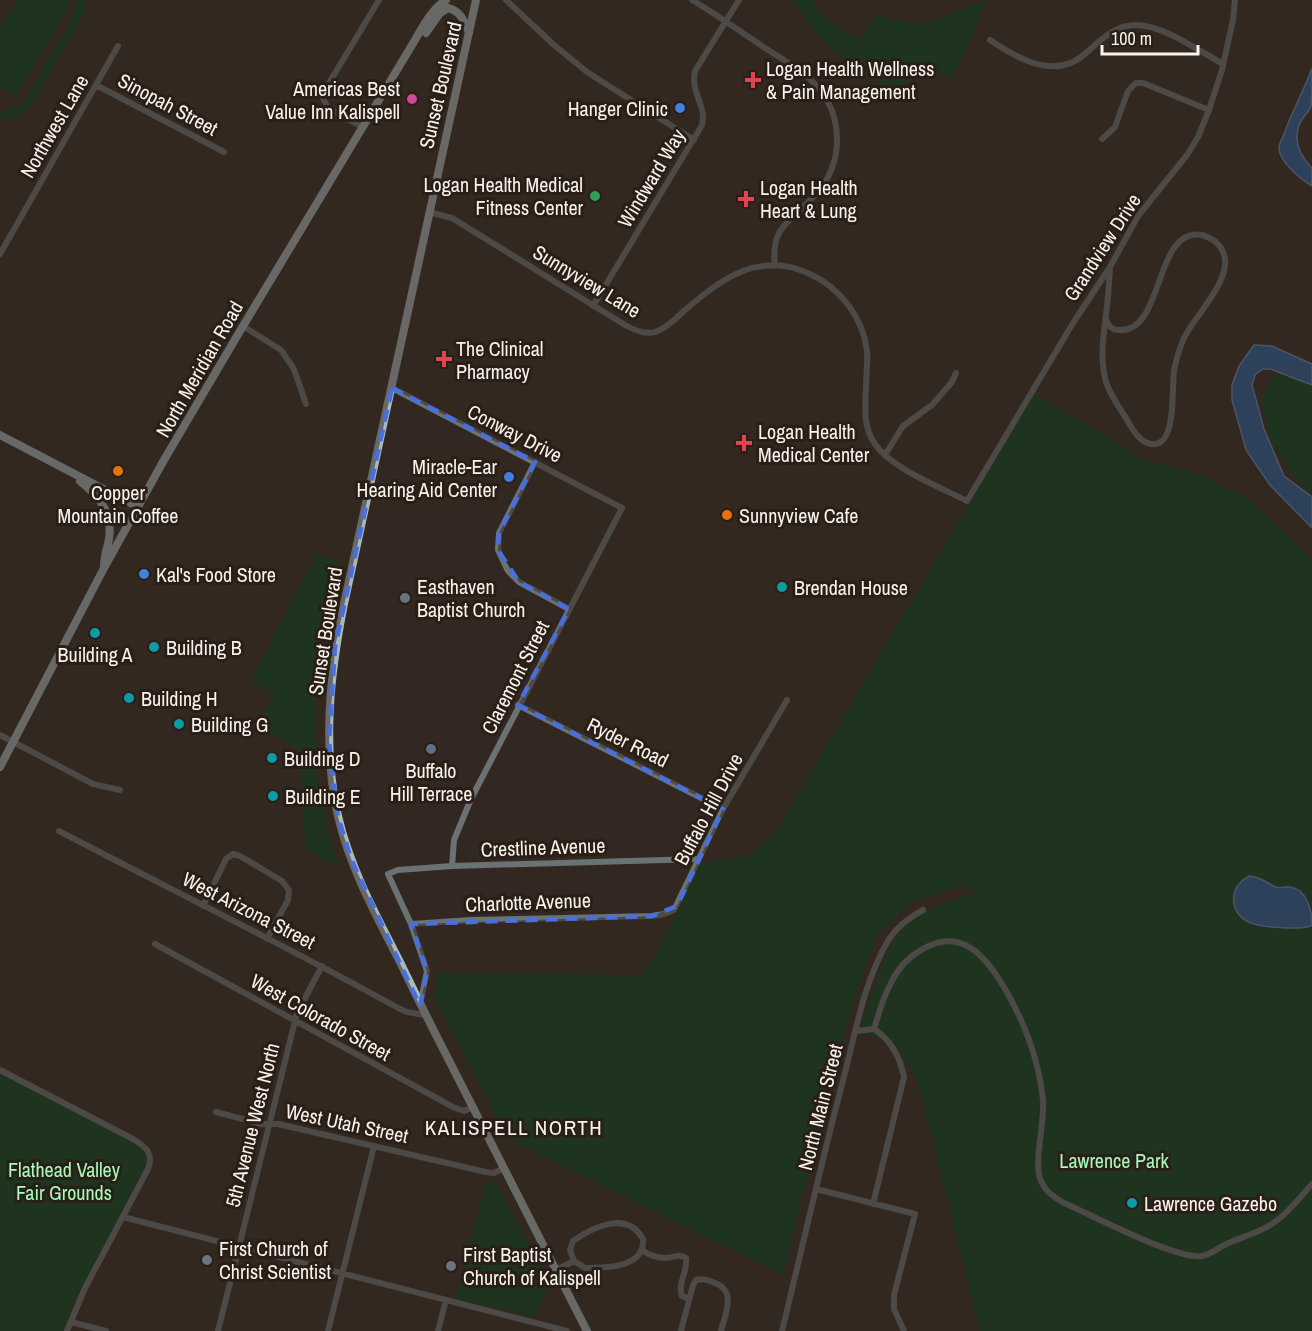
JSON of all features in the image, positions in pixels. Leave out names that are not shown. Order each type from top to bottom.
[{"type":"main road","name":"Sunset Boulevard","points":[[476,0],[335,647],[330,694],[329,742],[332,781],[338,817],[351,858],[372,907],[420,1006],[587,1331]]},
{"type":"main road","name":"North Meridian Road","points":[[0,767],[138,507],[362,127],[412,45],[443,1]]},
{"type":"main road","points":[[412,45],[448,8],[462,16],[469,33]]},
{"type":"main road","points":[[0,435],[138,507]]},
{"type":"main road","points":[[67,470],[101,500],[107,514],[110,524],[109,539],[104,554],[104,568]]},
{"type":"street","points":[[362,127],[328,108],[323,98],[326,88],[379,0]]},
{"type":"street","points":[[506,0],[587,72],[694,140]]},
{"type":"street","points":[[692,0],[802,72],[814,83],[828,103],[836,127],[837,151],[831,172],[816,194],[778,232],[773,250],[775,266]]},
{"type":"street","name":"Windward Way","points":[[593,306],[694,140],[704,118],[704,111],[695,92],[693,80],[695,71],[739,0]]},
{"type":"street","name":"Grandview Drive","points":[[967,501],[1072,323],[1110,267],[1138,216],[1193,146],[1209,110],[1223,64],[1235,0]]},
{"type":"street","points":[[990,40],[1022,59],[1058,67],[1080,58],[1099,40],[1116,29],[1128,25],[1140,25],[1158,30],[1223,64]]},
{"type":"street","name":"Northwest Lane","points":[[0,254],[118,46]]},
{"type":"street","points":[[1102,139],[1115,127],[1128,91],[1136,83],[1143,82],[1209,110]]},
{"type":"street","name":"Sinopah Street","points":[[96,85],[224,152]]},
{"type":"street","name":"Sunnyview Lane","points":[[429,212],[452,218],[633,330],[653,333],[666,327],[709,289],[732,275],[756,267],[775,266],[800,270],[824,282],[842,297],[856,318],[863,334],[867,351],[865,420],[873,442],[885,455],[909,471],[967,501]]},
{"type":"street","points":[[1106,319],[1111,327],[1118,330],[1130,328],[1140,320],[1169,257],[1178,244],[1186,238],[1196,235],[1208,237],[1221,248],[1225,260],[1222,277],[1184,337],[1177,356],[1171,420],[1165,439],[1159,443],[1149,444],[1137,436],[1113,398],[1106,381],[1103,355],[1110,267]]},
{"type":"street","points":[[243,326],[281,350],[294,369],[306,404]]},
{"type":"street","points":[[885,455],[903,426],[932,405],[952,382],[956,373]]},
{"type":"street","name":"Conway Drive","points":[[392,388],[622,508]]},
{"type":"street","points":[[535,462],[499,533],[498,550],[508,571],[519,582],[568,609]]},
{"type":"street","name":"Claremont Street","points":[[452,866],[454,840],[462,820],[518,705],[622,508]]},
{"type":"street","name":"Buffalo Hill Drive","points":[[645,916],[664,914],[674,910],[723,809],[787,700]]},
{"type":"street","name":"Ryder Road","points":[[518,705],[723,809]]},
{"type":"street","points":[[0,735],[93,784],[120,790]]},
{"type":"street","name":"West Arizona Street","points":[[59,831],[322,966],[398,1008],[425,1015]]},
{"type":"street","points":[[203,906],[226,859],[233,854],[240,856],[282,881],[289,890],[288,900],[267,939]]},
{"type":"street","name":"Crestline Avenue","points":[[411,924],[388,874],[398,870],[452,866],[699,859]]},
{"type":"street","name":"North Main Street","points":[[782,1331],[856,1031],[878,962],[890,937],[910,918],[923,910]]},
{"type":"street","name":"Charlotte Avenue","points":[[411,924],[645,916]]},
{"type":"street","points":[[411,924],[427,971],[420,1006]]},
{"type":"street","points":[[874,1029],[892,983],[906,960],[921,949],[940,941],[959,942],[978,951],[992,967],[1019,1013],[1034,1051],[1043,1102],[1039,1175],[1044,1188],[1052,1195],[1064,1203],[1154,1244],[1177,1252],[1200,1256],[1270,1225],[1281,1217],[1312,1184]]},
{"type":"street","name":"West Colorado Street","points":[[155,944],[453,1107],[464,1111],[473,1107]]},
{"type":"street","name":"5th Avenue West North","points":[[218,1331],[295,1021],[302,1002],[322,966]]},
{"type":"street","points":[[856,1031],[874,1029],[886,1038],[901,1062],[904,1077],[873,1204]]},
{"type":"street","points":[[0,1070],[146,1147],[150,1152],[150,1163],[85,1288],[67,1331]]},
{"type":"street","name":"West Utah Street","points":[[216,1112],[261,1124],[374,1146],[486,1172],[494,1173],[504,1168]]},
{"type":"street","points":[[328,1331],[374,1146]]},
{"type":"street","points":[[816,1189],[915,1214],[894,1294],[894,1309],[904,1331]]},
{"type":"street","points":[[123,1217],[446,1300],[549,1329],[567,1331]]},
{"type":"street","points":[[613,1222],[628,1226],[640,1234],[643,1241],[642,1250],[636,1259],[624,1263],[585,1268],[574,1261],[570,1250],[573,1241],[590,1230],[613,1222]]},
{"type":"street","points":[[642,1250],[664,1258],[678,1255],[686,1258],[687,1265],[680,1292],[682,1296],[689,1299]]},
{"type":"street","points":[[555,1270],[574,1261]]},
{"type":"street","points":[[681,1331],[694,1281],[698,1278],[715,1282],[725,1288],[728,1303],[721,1331]]},
{"type":"street","points":[[438,1331],[446,1300]]},
{"type":"street","points":[[71,1322],[106,1331]]},
{"type":"highlighted area","points":[[392,388],[535,462],[499,533],[498,550],[519,582],[569,609],[518,705],[723,809],[677,906],[652,916],[411,924],[427,971],[420,1006],[351,859],[338,817],[329,742],[335,647]]},
{"type":"green space","points":[[17,0],[65,0],[71,3],[16,97],[0,87],[0,28]]},
{"type":"green space","points":[[77,0],[86,0],[82,17],[34,101],[20,115],[0,120],[0,112],[17,107],[25,100],[74,15]]},
{"type":"green space","points":[[794,0],[814,0],[818,11],[859,41],[875,15],[922,25],[987,0],[953,79],[929,74],[916,76],[898,92],[861,74],[817,36]]},
{"type":"green space","points":[[1277,376],[1298,376],[1312,381],[1312,493],[1297,480],[1273,446],[1261,398],[1267,385]]},
{"type":"green space","name":"Lawrence Park","points":[[1034,393],[1142,459],[1195,473],[1247,498],[1312,559],[1312,1331],[980,1331],[918,1081],[894,1042],[858,1033],[889,946],[905,926],[924,912],[977,892],[965,885],[910,902],[878,934],[859,983],[830,1083],[783,1275],[507,1138],[434,995],[439,973],[643,975],[675,918],[699,863],[750,855],[777,830]]},
{"type":"green space","points":[[316,555],[340,562],[320,662],[316,712],[320,793],[331,844],[339,867],[305,849],[300,750],[258,726],[274,694],[251,681]]},
{"type":"green space","name":"Flathead Valley Fair Grounds","points":[[0,1073],[140,1146],[145,1150],[148,1159],[72,1308],[64,1331],[0,1331]]},
{"type":"green space","points":[[492,1181],[497,1184],[549,1283],[536,1317],[456,1299],[486,1182]]},
{"type":"water","points":[[1312,68],[1311,106],[1298,128],[1297,140],[1300,152],[1312,168],[1312,186],[1286,164],[1279,147]]},
{"type":"water","points":[[1254,345],[1272,346],[1312,364],[1312,385],[1270,369],[1263,369],[1255,375],[1252,385],[1264,429],[1284,476],[1312,497],[1312,528],[1270,485],[1246,450],[1232,400],[1232,385],[1239,366]]},
{"type":"water","points":[[1250,876],[1277,888],[1290,887],[1301,892],[1310,907],[1312,925],[1300,928],[1273,927],[1251,923],[1244,919],[1235,907],[1234,893],[1237,886]]},
{"type":"place","name":"Logan Health Wellness & Pain Management","points":[[753,80]]},
{"type":"place","name":"Americas Best Value Inn Kalispell","points":[[412,99]]},
{"type":"place","name":"Hanger Clinic","points":[[680,108]]},
{"type":"place","name":"Logan Health Medical Fitness Center","points":[[595,196]]},
{"type":"place","name":"Logan Health Heart & Lung","points":[[746,199]]},
{"type":"place","name":"The Clinical Pharmacy","points":[[444,359]]},
{"type":"place","name":"Logan Health Medical Center","points":[[744,443]]},
{"type":"place","name":"Copper Mountain Coffee","points":[[118,471]]},
{"type":"place","name":"Miracle-Ear Hearing Aid Center","points":[[509,477]]},
{"type":"place","name":"Sunnyview Cafe","points":[[727,515]]},
{"type":"place","name":"Kal's Food Store","points":[[144,574]]},
{"type":"place","name":"Brendan House","points":[[782,587]]},
{"type":"place","name":"Easthaven Baptist Church","points":[[405,598]]},
{"type":"place","name":"Building A","points":[[95,633]]},
{"type":"place","name":"Building B","points":[[154,647]]},
{"type":"place","name":"Building H","points":[[129,698]]},
{"type":"place","name":"Building G","points":[[179,724]]},
{"type":"place","name":"Buffalo Hill Terrace","points":[[431,749]]},
{"type":"place","name":"Building D","points":[[272,758]]},
{"type":"place","name":"Building E","points":[[273,796]]},
{"type":"place","name":"Lawrence Gazebo","points":[[1132,1203]]},
{"type":"place","name":"First Church of Christ Scientist","points":[[207,1260]]},
{"type":"place","name":"First Baptist Church of Kalispell","points":[[451,1266]]},
{"type":"district","name":"KALISPELL NORTH","points":[[514,1127]]}]
